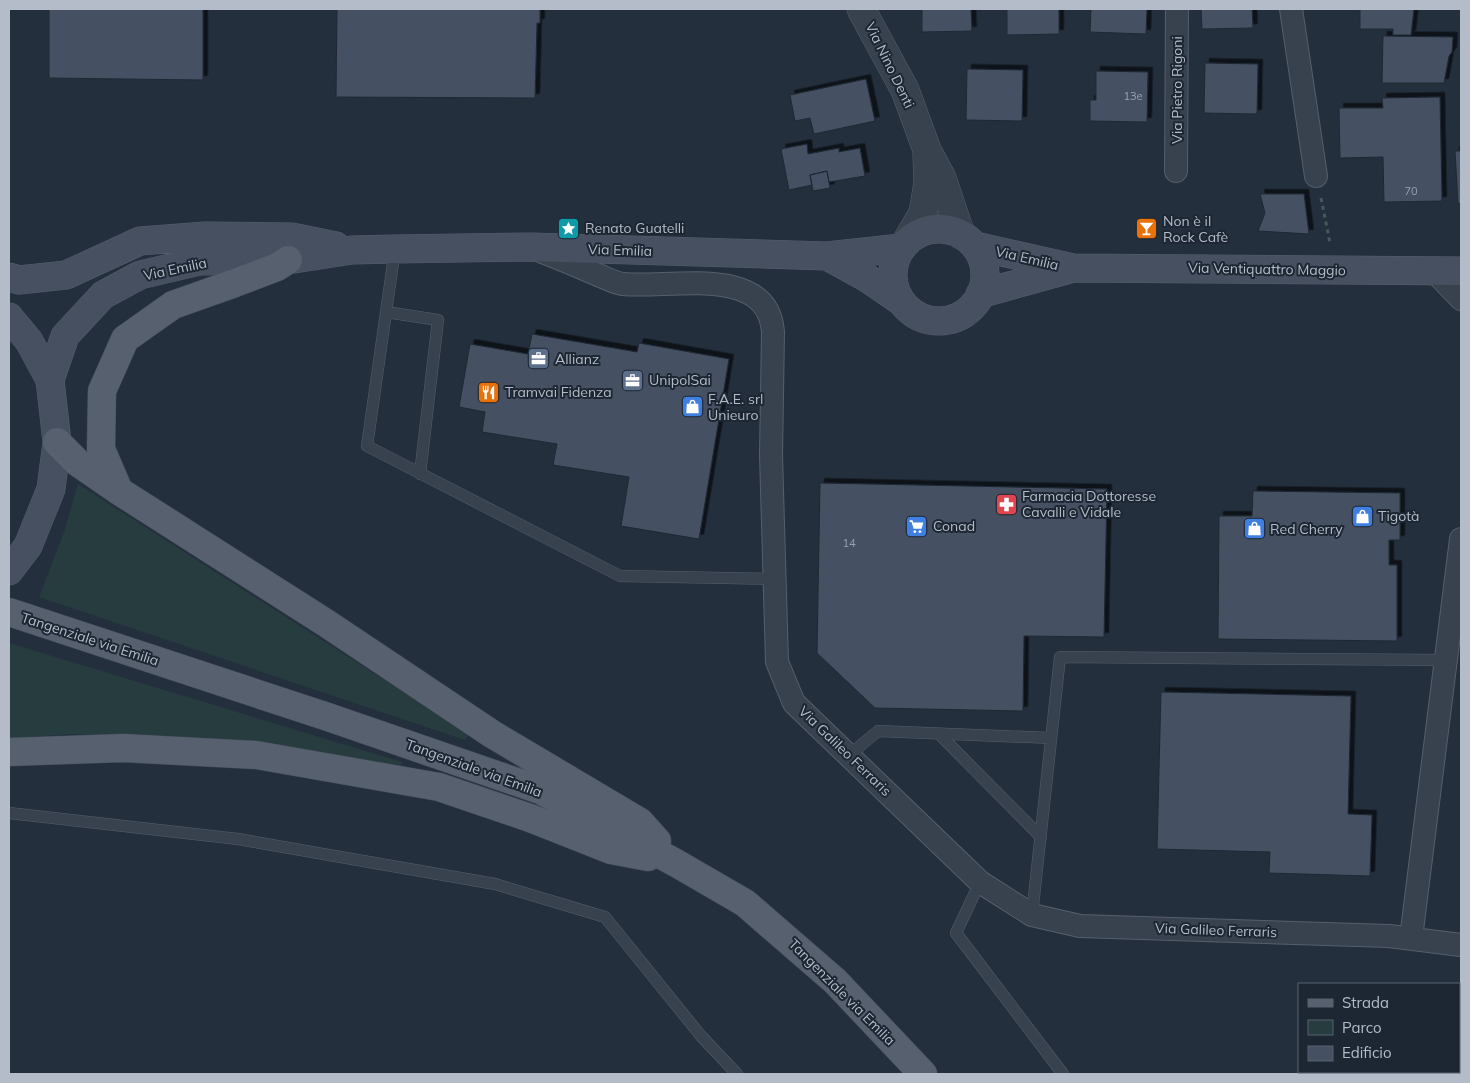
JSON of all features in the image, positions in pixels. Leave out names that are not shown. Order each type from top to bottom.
[{"type":"main road","points":[[932,230],[947,230],[968,240],[981,257],[984,270],[980,294],[967,311],[944,320],[930,320],[918,316],[902,302],[895,290],[892,275],[895,261],[904,245],[918,234],[932,230]]},
{"type":"main road","name":"Via Emilia","points":[[9,277],[19,280],[66,275],[140,242],[186,238],[292,237],[352,250]]},
{"type":"main road","name":"Via Emilia","points":[[968,240],[1073,268]]},
{"type":"main road","name":"Via Emilia","points":[[50,380],[65,336],[103,295],[140,275],[200,261],[288,260],[352,250],[531,247],[827,256],[904,245]]},
{"type":"main road","name":"Via Emilia","points":[[827,256],[867,278],[902,302]]},
{"type":"main road","points":[[119,491],[101,449],[102,391],[125,339],[172,305],[277,267],[288,260]]},
{"type":"main road","name":"Via Emilia","points":[[980,294],[1073,268]]},
{"type":"main road","name":"Via Ventiquattro Maggio","points":[[1073,268],[1461,271]]},
{"type":"main road","name":"Via Emilia","points":[[9,316],[28,340],[50,380],[57,442],[51,490],[28,546],[9,572]]},
{"type":"main road","points":[[57,442],[77,462],[119,491],[326,623],[492,734],[640,822],[676,863]]},
{"type":"main road","name":"Tangenziale via Emilia","points":[[9,612],[328,716],[540,790],[676,863],[745,903],[789,939],[835,981],[923,1074]]},
{"type":"main road","points":[[9,752],[122,748],[256,756],[439,788],[530,818],[611,850],[676,863]]},
{"type":"street","name":"Via Nino Denti","points":[[861,9],[905,90],[927,150],[942,178],[968,240]]},
{"type":"street","name":"Via Pietro Rigoni","points":[[1176,171],[1177,9]]},
{"type":"street","points":[[1291,9],[1316,176]]},
{"type":"street","name":"Via Nino Denti","points":[[904,245],[923,213],[928,183],[927,150]]},
{"type":"street","name":"Via Galileo Ferraris","points":[[531,247],[621,284],[722,284],[740,288],[759,299],[768,308],[772,326],[771,468],[777,662],[794,702],[980,882],[1032,916],[1080,926],[1389,936],[1461,945]]},
{"type":"street","points":[[1434,271],[1461,299]]},
{"type":"street","points":[[1411,938],[1461,540]]},
{"type":"lane","points":[[394,249],[367,446],[620,576],[774,578]]},
{"type":"lane","points":[[386,312],[438,320],[420,474]]},
{"type":"lane","points":[[1032,916],[1060,657],[1446,660]]},
{"type":"lane","points":[[849,755],[878,731],[1051,738]]},
{"type":"lane","points":[[939,734],[1041,837]]},
{"type":"lane","points":[[9,813],[238,839],[495,884],[605,917],[701,1036],[737,1074]]},
{"type":"lane","points":[[980,882],[956,933],[1063,1074]]},
{"type":"path","points":[[1316,176],[1329,243],[1340,244],[1337,270]]},
{"type":"green space","points":[[78,484],[469,734],[465,740],[39,597],[64,532]]},
{"type":"green space","points":[[9,643],[402,762],[400,769],[240,741],[69,734],[9,739]]},
{"type":"building","points":[[49,9],[203,9],[203,80],[49,78]]},
{"type":"building","points":[[337,9],[540,9],[540,23],[537,23],[535,98],[336,97]]},
{"type":"building","points":[[922,9],[971,9],[972,31],[922,32]]},
{"type":"building","points":[[1007,9],[1059,9],[1059,34],[1007,35]]},
{"type":"building","points":[[1091,9],[1147,9],[1146,34],[1090,32]]},
{"type":"building","points":[[1201,9],[1252,9],[1253,28],[1202,29]]},
{"type":"building","points":[[1360,9],[1414,9],[1411,35],[1393,35],[1393,29],[1360,29]]},
{"type":"building","points":[[1383,36],[1453,37],[1452,52],[1449,56],[1444,83],[1382,83]]},
{"type":"building","points":[[1205,63],[1258,64],[1257,114],[1204,113]]},
{"type":"building","points":[[967,69],[1023,70],[1022,121],[966,120]]},
{"type":"building","points":[[1096,71],[1148,72],[1147,122],[1090,121],[1090,100],[1096,100]]},
{"type":"building","points":[[866,79],[875,121],[814,134],[810,118],[795,121],[790,95]]},
{"type":"building","points":[[1440,97],[1442,201],[1384,202],[1383,157],[1340,158],[1339,108],[1383,108],[1382,98]]},
{"type":"building","points":[[807,144],[808,154],[839,148],[839,152],[860,148],[865,176],[829,182],[827,171],[810,175],[812,185],[789,190],[781,149]]},
{"type":"building","points":[[1455,151],[1461,151],[1461,203],[1458,204]]},
{"type":"building","points":[[827,171],[830,188],[813,191],[810,175]]},
{"type":"building","points":[[1260,194],[1304,194],[1309,234],[1258,231],[1265,213]]},
{"type":"building","points":[[532,334],[637,352],[639,343],[729,359],[699,539],[621,526],[629,477],[553,465],[557,444],[482,432],[485,412],[459,407],[470,344],[528,354]]},
{"type":"building","points":[[820,483],[1107,489],[1104,637],[1024,636],[1023,711],[875,708],[817,653]]},
{"type":"building","points":[[1253,491],[1400,493],[1400,540],[1389,540],[1389,565],[1397,565],[1397,641],[1218,639],[1219,516],[1252,516]]},
{"type":"building","points":[[1161,692],[1351,696],[1348,814],[1372,815],[1370,876],[1269,873],[1270,852],[1157,849]]},
{"type":"place","name":"Renato Guatelli","points":[[569,228]]},
{"type":"place","name":"Non è il Rock Cafè","points":[[1147,229]]},
{"type":"place","name":"Allianz","points":[[539,359]]},
{"type":"place","name":"UnipolSai","points":[[633,380]]},
{"type":"place","name":"Tramvai Fidenza","points":[[489,392]]},
{"type":"place","name":"F.A.E. srl Unieuro","points":[[692,407]]},
{"type":"place","name":"Farmacia Dottoresse Cavalli e Vidale","points":[[1006,504]]},
{"type":"place","name":"Tigotà","points":[[1362,516]]},
{"type":"place","name":"Conad","points":[[917,526]]},
{"type":"place","name":"Red Cherry","points":[[1254,529]]}]
